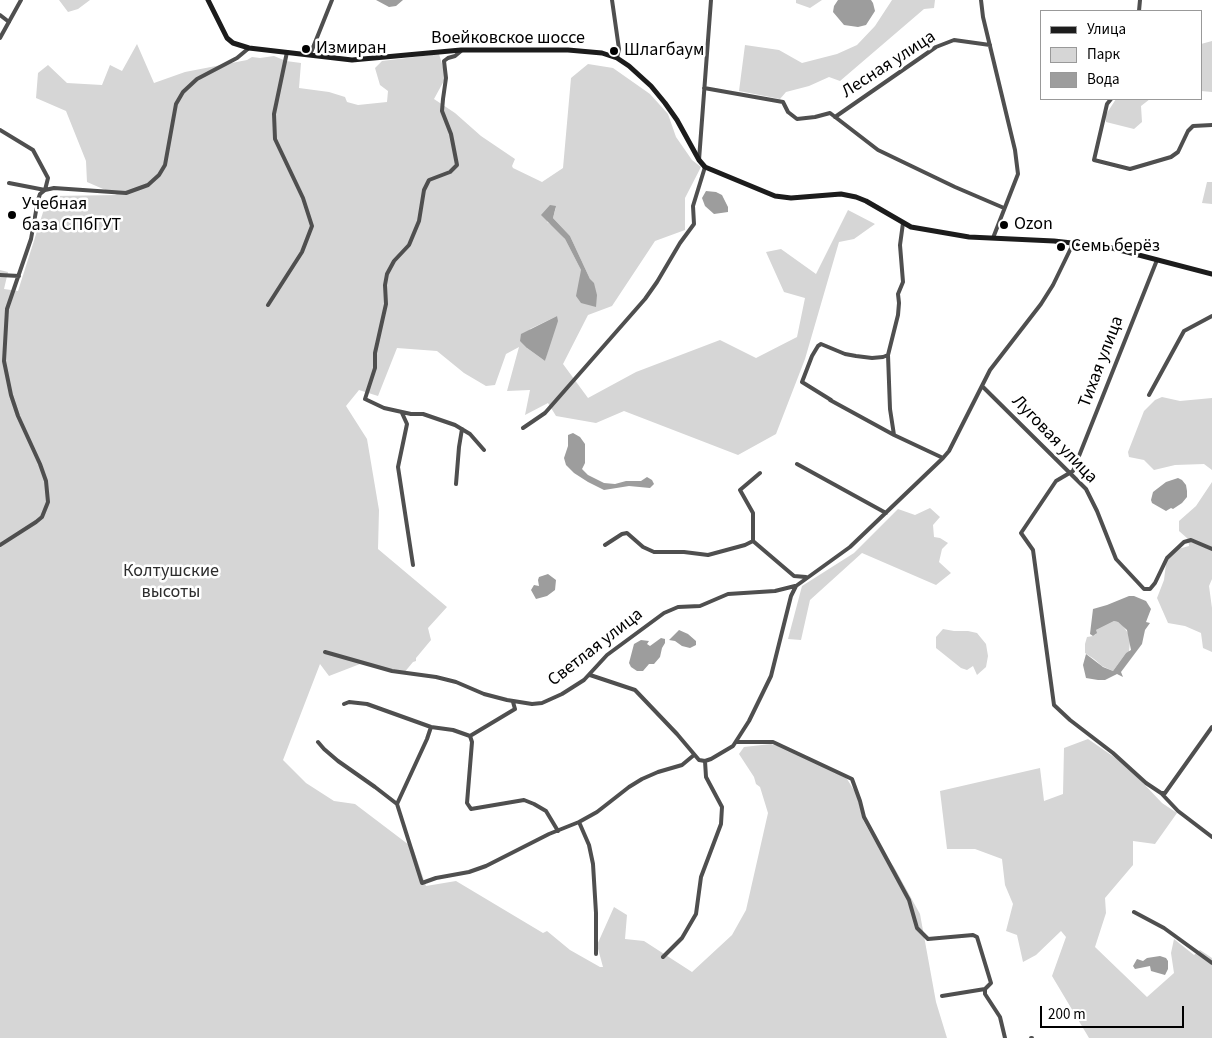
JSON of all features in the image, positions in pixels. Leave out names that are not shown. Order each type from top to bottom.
[{"type":"street","points":[[0,38],[20,2],[15,0]]},
{"type":"street","name":"Воейковское шоссе","points":[[208,0],[227,38],[233,43],[249,48],[352,60],[461,50],[568,50],[602,53],[617,58],[629,66],[665,103],[705,167],[775,196],[791,198],[841,194],[856,197],[911,227],[950,235],[1065,242],[1108,248],[1212,274]]},
{"type":"street","points":[[310,55],[332,0]]},
{"type":"street","points":[[612,0],[619,48],[617,58]]},
{"type":"street","points":[[699,160],[711,0]]},
{"type":"street","points":[[981,0],[1015,150],[1018,174],[993,238]]},
{"type":"street","points":[[0,16],[9,22]]},
{"type":"street","name":"Лесная улица","points":[[835,117],[936,48],[954,40],[990,45]]},
{"type":"street","points":[[9,183],[45,190],[54,188],[126,193],[148,185],[159,175],[165,165],[176,104],[182,92],[198,78],[237,58],[249,48]]},
{"type":"street","points":[[461,50],[455,56],[444,61],[446,78],[442,99],[442,111],[452,134],[457,165],[450,172],[429,180],[424,190],[419,220],[409,244],[394,261],[387,274],[385,285],[386,304],[375,353],[375,368],[365,399],[384,408],[400,412],[423,414],[462,430],[470,434],[484,450]]},
{"type":"street","points":[[268,305],[302,252],[312,226],[304,198],[275,139],[274,114],[287,52]]},
{"type":"street","points":[[704,88],[783,102],[788,112],[797,119],[815,118],[830,114],[878,150],[1004,208]]},
{"type":"street","points":[[1110,100],[1106,104],[1094,160],[1130,168],[1171,158],[1178,152],[1188,131],[1193,126],[1212,125]]},
{"type":"street","points":[[0,130],[33,150],[48,178],[45,190],[40,194],[38,200],[33,232],[7,309],[4,361],[11,395],[18,416],[46,481],[48,502],[42,517],[0,544]]},
{"type":"street","points":[[523,428],[545,413],[645,299],[657,282],[680,243],[694,224],[693,206],[705,167]]},
{"type":"street","points":[[894,435],[890,409],[888,355],[898,315],[898,294],[903,282],[900,244],[903,223]]},
{"type":"street","points":[[590,675],[635,690],[699,760],[706,761],[726,751],[736,742],[749,721],[771,676],[791,596],[796,586],[850,547],[949,452],[990,370],[1041,304],[1053,285],[1072,243]]},
{"type":"street","name":"Тихая улица","points":[[1070,473],[1073,471],[1084,447],[1157,260]]},
{"type":"street","points":[[0,275],[19,276]]},
{"type":"street","points":[[1149,395],[1184,331],[1212,316]]},
{"type":"street","points":[[888,355],[872,358],[856,356],[845,354],[821,344],[812,356],[802,382],[829,400],[894,435],[943,458]]},
{"type":"street","points":[[0,365],[4,361]]},
{"type":"street","name":"Луговая улица","points":[[982,386],[1086,489],[1116,559],[1144,589],[1150,589],[1155,583],[1166,558],[1184,542],[1191,540],[1212,549]]},
{"type":"street","points":[[400,412],[404,414],[407,424],[398,467],[413,565]]},
{"type":"street","points":[[456,484],[462,430]]},
{"type":"street","points":[[797,464],[886,513]]},
{"type":"street","points":[[760,473],[740,490],[753,513],[753,540],[794,576],[806,577]]},
{"type":"street","points":[[1070,473],[1056,481],[1021,533],[1033,550],[1054,705],[1070,720],[1113,753],[1146,783],[1161,793],[1178,811],[1212,837]]},
{"type":"street","points":[[605,545],[622,534],[627,533],[643,547],[654,552],[684,552],[708,556],[745,545],[753,540]]},
{"type":"street","points":[[794,576],[796,586]]},
{"type":"street","name":"Светлая улица","points":[[325,652],[392,671],[436,677],[456,682],[484,694],[513,702],[542,703],[562,694],[590,675],[607,655],[664,613],[678,607],[700,606],[728,594],[776,591],[796,586]]},
{"type":"street","points":[[344,704],[349,702],[367,704],[431,727],[453,730],[470,736]]},
{"type":"street","points":[[470,736],[515,709],[513,702]]},
{"type":"street","points":[[396,804],[431,727]]},
{"type":"street","points":[[1161,793],[1165,793],[1212,727]]},
{"type":"street","points":[[470,736],[472,742],[467,803],[471,808],[524,800],[546,811],[558,831]]},
{"type":"street","points":[[318,742],[324,750],[396,804],[422,882],[469,872],[486,866],[598,812],[636,783],[658,772],[687,763],[694,755]]},
{"type":"street","points":[[736,742],[774,742],[852,779],[864,817],[908,900],[917,928],[928,939],[973,935],[977,937],[991,982],[985,989],[942,996]]},
{"type":"street","points":[[663,957],[682,938],[696,914],[701,877],[721,824],[722,807],[706,777],[706,761]]},
{"type":"street","points":[[579,822],[589,845],[593,864],[596,954]]},
{"type":"street","points":[[1134,912],[1164,928],[1212,963]]},
{"type":"street","points":[[985,989],[985,994],[1000,1017],[1005,1038]]},
{"type":"green space","points":[[59,0],[90,0],[78,9],[68,12]]},
{"type":"green space","points":[[796,0],[822,0],[810,8],[796,3]]},
{"type":"green space","points":[[892,0],[935,0],[934,8],[924,9],[840,81],[829,77],[809,86],[786,92],[780,99],[739,91],[745,45],[779,50],[802,63],[837,54],[857,45],[875,26]]},
{"type":"green space","points":[[1212,41],[1212,92],[1202,91],[1202,44]]},
{"type":"green space","name":"Колтушские высоты","points":[[137,44],[154,83],[185,72],[247,60],[252,57],[274,56],[286,61],[301,63],[299,88],[329,92],[345,97],[347,102],[358,105],[387,102],[388,91],[380,85],[375,68],[382,61],[439,54],[446,77],[434,99],[455,113],[481,136],[515,159],[513,168],[542,182],[563,168],[571,78],[588,64],[613,68],[650,94],[668,114],[676,137],[692,160],[701,167],[685,198],[685,230],[655,241],[612,306],[588,315],[563,364],[588,398],[636,372],[720,340],[756,358],[797,337],[805,298],[784,292],[766,252],[781,249],[816,274],[848,210],[875,224],[854,239],[839,242],[805,359],[776,434],[738,455],[624,411],[596,423],[556,416],[548,403],[525,415],[530,390],[507,391],[519,347],[506,354],[495,385],[486,386],[464,373],[437,351],[397,348],[378,396],[359,390],[346,406],[367,439],[379,510],[378,549],[447,607],[428,628],[431,640],[416,658],[416,661],[403,674],[367,664],[360,664],[329,676],[320,664],[283,760],[306,783],[334,801],[355,804],[413,848],[426,886],[456,881],[543,933],[547,931],[570,950],[600,967],[603,967],[597,945],[614,907],[627,915],[625,939],[644,941],[692,972],[732,935],[746,910],[768,813],[760,787],[756,784],[754,777],[739,754],[744,747],[771,744],[795,751],[836,771],[847,779],[857,795],[863,820],[876,843],[894,867],[920,914],[936,1002],[947,1038],[0,1038],[0,270],[8,272],[4,289],[18,291],[45,206],[54,196],[117,195],[87,182],[86,161],[66,111],[36,98],[38,73],[48,65],[67,83],[102,85],[110,65],[122,71]],"holes":[[[556,207],[553,218],[570,236],[590,279],[581,276],[581,270],[565,239],[555,227],[547,222]],[[557,316],[545,361],[527,348],[530,329]]]},
{"type":"green space","points":[[1115,100],[1149,100],[1141,106],[1142,122],[1134,129],[1106,122],[1105,116]]},
{"type":"green space","points":[[1207,182],[1212,182],[1212,204],[1202,203]]},
{"type":"green space","points":[[1162,397],[1180,401],[1212,398],[1212,470],[1204,464],[1175,465],[1154,470],[1144,460],[1129,457],[1128,452],[1144,411],[1155,400]]},
{"type":"green space","points":[[1212,482],[1212,579],[1209,586],[1212,608],[1212,652],[1203,648],[1201,633],[1185,626],[1168,623],[1157,598],[1164,580],[1166,564],[1170,554],[1178,549],[1189,546],[1188,539],[1179,531],[1179,521],[1196,506]]},
{"type":"green space","points":[[930,508],[940,517],[933,525],[934,537],[948,543],[942,549],[939,562],[951,573],[936,585],[862,553],[810,600],[801,640],[788,639],[802,586],[854,553],[898,509],[915,515]]},
{"type":"green space","points":[[1114,621],[1123,626],[1130,636],[1130,641],[1129,652],[1126,653],[1113,671],[1102,666],[1085,653],[1085,644],[1087,637],[1093,636],[1096,634],[1096,630]]},
{"type":"green space","points":[[943,629],[977,633],[986,644],[988,656],[986,667],[977,675],[973,666],[967,670],[961,668],[936,648],[936,637]]},
{"type":"green space","points":[[1088,739],[1127,766],[1162,803],[1177,813],[1155,844],[1133,841],[1133,865],[1105,898],[1106,913],[1095,947],[1147,997],[1174,973],[1171,953],[1174,939],[1194,955],[1200,950],[1212,958],[1212,1038],[1089,1038],[1052,976],[1066,937],[1061,931],[1036,955],[1023,962],[1017,935],[1006,931],[1013,904],[1005,885],[1002,859],[975,849],[947,849],[940,791],[1040,768],[1044,801],[1063,794],[1064,748]]},
{"type":"water","points":[[376,0],[403,0],[396,6],[389,7]]},
{"type":"water","points":[[838,0],[871,0],[875,11],[866,25],[858,27],[844,25],[833,12]]},
{"type":"water","points":[[706,191],[722,195],[728,207],[728,212],[714,214],[705,206],[702,198]]},
{"type":"water","points":[[550,205],[556,206],[553,218],[570,236],[590,279],[594,283],[597,295],[596,307],[581,303],[576,296],[581,270],[565,239],[541,215]]},
{"type":"water","points":[[557,316],[558,321],[545,361],[520,341],[521,334]]},
{"type":"water","points":[[573,433],[580,437],[585,444],[585,463],[582,469],[588,475],[604,483],[615,484],[626,481],[641,481],[647,477],[654,484],[650,488],[629,486],[604,490],[588,482],[566,465],[564,458],[568,446],[568,435]]},
{"type":"water","points":[[1178,478],[1186,485],[1187,491],[1187,497],[1182,503],[1166,511],[1152,503],[1153,492],[1166,482]]},
{"type":"water","points":[[548,574],[556,580],[555,590],[547,596],[536,599],[531,590],[534,585],[539,586],[539,577]]},
{"type":"water","points":[[1129,596],[1146,601],[1151,609],[1146,622],[1150,623],[1145,630],[1142,644],[1121,672],[1123,677],[1117,674],[1105,680],[1086,678],[1083,665],[1086,654],[1103,667],[1113,671],[1126,653],[1131,650],[1127,630],[1118,622],[1114,621],[1096,630],[1097,633],[1093,636],[1090,634],[1093,609]]},
{"type":"water","points":[[679,630],[688,634],[696,641],[696,645],[690,648],[669,640]]},
{"type":"water","points":[[661,638],[665,639],[665,643],[660,657],[654,664],[649,664],[643,671],[637,671],[631,667],[629,663],[634,644],[641,640],[649,641],[647,644],[650,646]]},
{"type":"water","points":[[1160,956],[1168,961],[1168,969],[1165,975],[1151,971],[1150,966],[1135,969],[1133,966],[1137,959],[1143,961],[1147,958]]},
{"type":"place","name":"Измиран","points":[[306,49]]},
{"type":"place","name":"Шлагбаум","points":[[614,51]]},
{"type":"place","name":"Учебная база СПбГУТ","points":[[12,215]]},
{"type":"place","name":"Ozon","points":[[1004,225]]},
{"type":"place","name":"Семь берёз","points":[[1061,247]]}]
